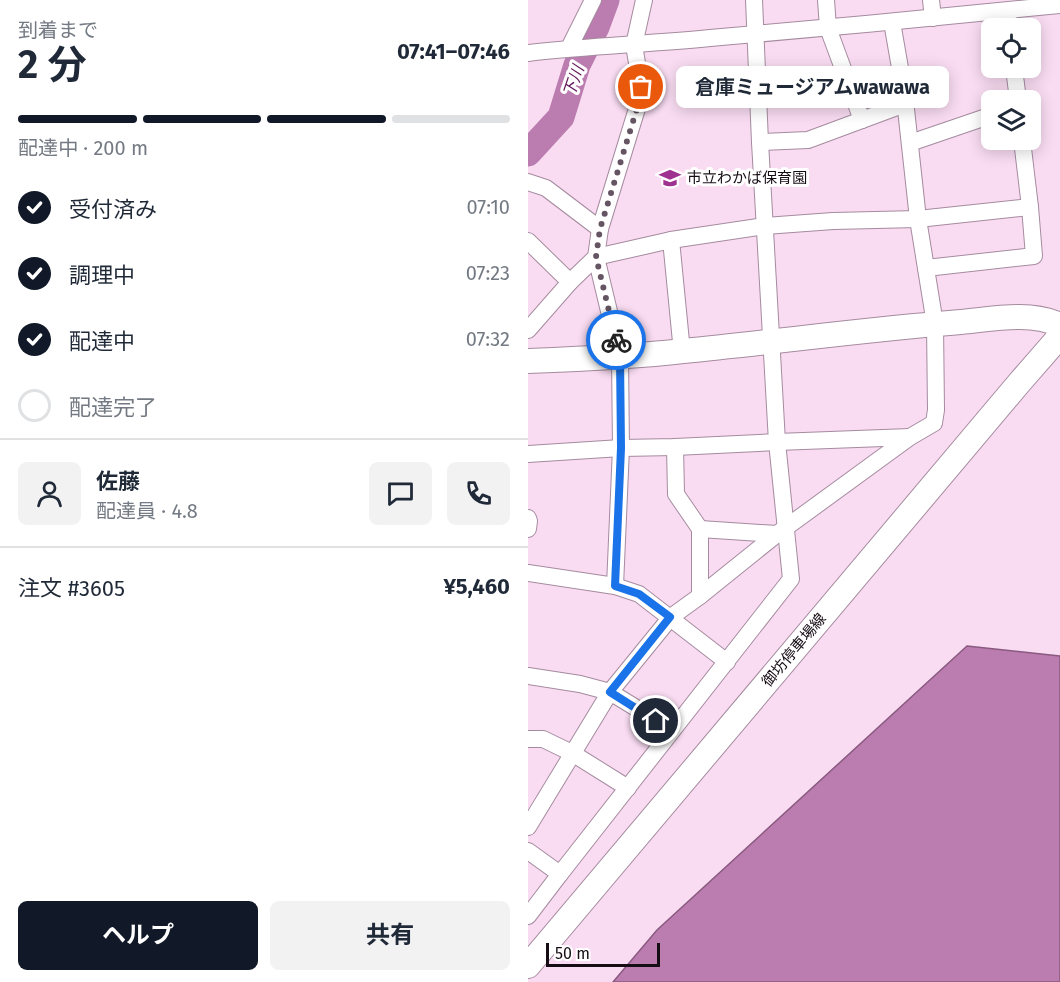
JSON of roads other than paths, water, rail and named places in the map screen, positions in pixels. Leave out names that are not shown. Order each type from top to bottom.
[{"type":"main road","points":[[528,361],[620,357],[1023,317],[1049,320],[1060,325]]},
{"type":"main road","name":"御坊停車場線","points":[[528,966],[1060,336]]},
{"type":"street","points":[[572,48],[593,0]]},
{"type":"street","points":[[615,586],[621,448],[620,357],[596,257],[600,229],[639,102],[641,87],[634,45],[644,0]]},
{"type":"street","points":[[528,916],[791,579],[781,531],[754,0]]},
{"type":"street","points":[[826,0],[828,28],[862,120]]},
{"type":"street","points":[[931,0],[933,18]]},
{"type":"street","points":[[528,53],[828,28],[1060,5]]},
{"type":"street","points":[[1007,11],[1008,18]]},
{"type":"street","points":[[528,827],[610,692],[670,617],[781,531],[910,437],[934,423],[936,410],[935,324],[918,219],[905,104],[892,22]]},
{"type":"street","points":[[760,142],[808,140],[905,104]]},
{"type":"street","points":[[910,142],[981,119]]},
{"type":"street","points":[[926,268],[1034,256],[1023,150]]},
{"type":"street","points":[[528,182],[546,188],[600,229]]},
{"type":"street","points":[[528,330],[570,282],[596,257],[671,240],[765,226],[833,221],[918,219],[1030,207]]},
{"type":"street","points":[[671,240],[682,351]]},
{"type":"street","points":[[528,241],[570,282]]},
{"type":"street","points":[[528,454],[777,441],[910,437]]},
{"type":"street","points":[[675,447],[676,494],[700,529],[700,596]]},
{"type":"street","points":[[528,518],[528,529]]},
{"type":"street","points":[[700,529],[781,531]]},
{"type":"street","points":[[528,573],[615,586],[639,594],[726,662]]},
{"type":"street","points":[[528,676],[580,684],[610,692],[672,730]]},
{"type":"street","points":[[528,739],[543,739],[572,753],[628,788]]},
{"type":"street","points":[[528,851],[560,874]]},
{"type":"waterway","name":"下川","points":[[528,153],[561,117],[577,65],[596,27],[606,0]]},
{"type":"place","name":"倉庫ミュージアムwawawa","points":[[641,87]]},
{"type":"place","name":"市立わかば保育園","points":[[670,178]]}]
